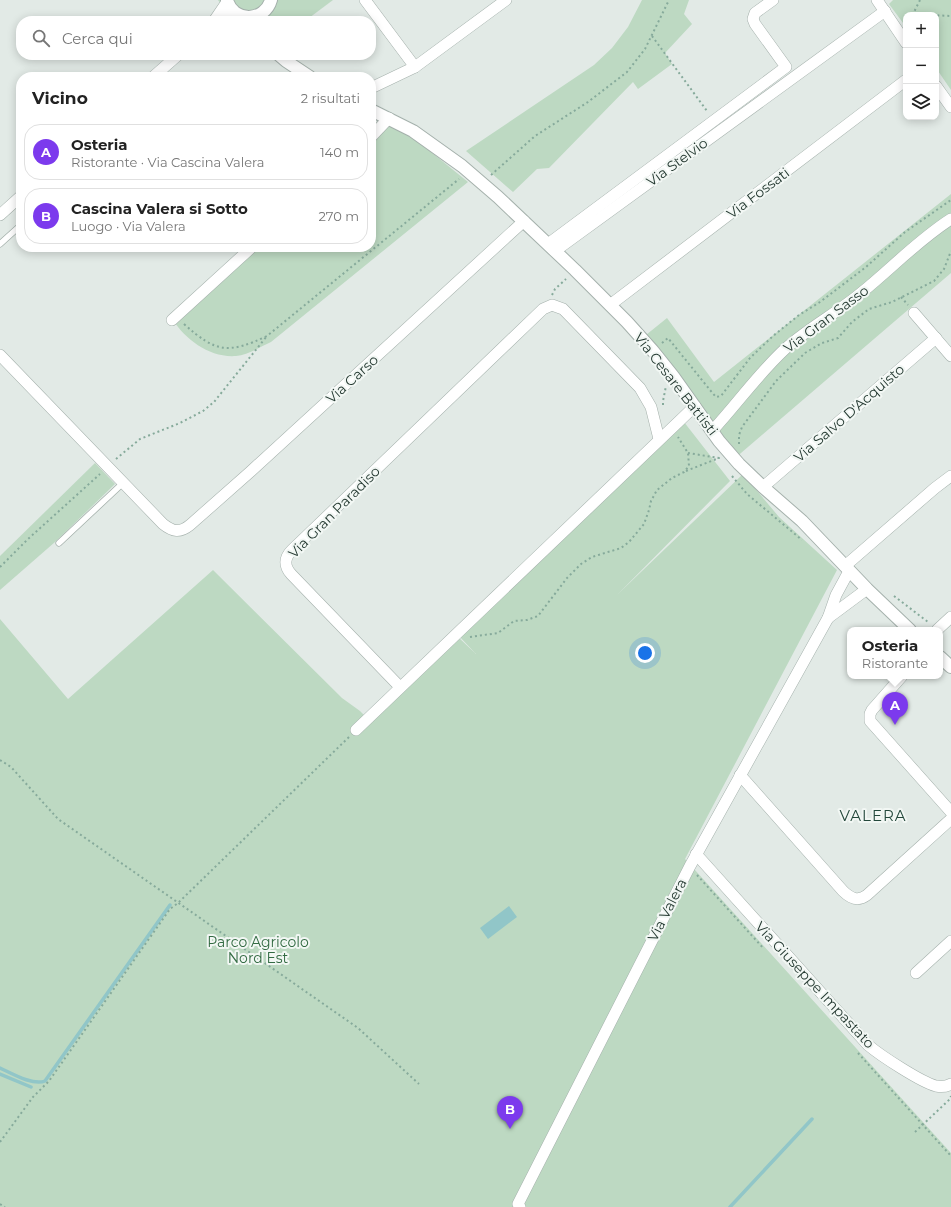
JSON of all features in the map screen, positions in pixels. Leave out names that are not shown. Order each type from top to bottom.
[{"type":"street","points":[[264,16],[271,0]]},
{"type":"street","points":[[365,0],[415,67]]},
{"type":"street","points":[[376,86],[415,67],[506,0]]},
{"type":"street","points":[[773,0],[755,13],[753,19],[786,68],[792,72],[800,73]]},
{"type":"street","points":[[877,0],[903,38]]},
{"type":"street","points":[[227,1],[231,9],[241,16]]},
{"type":"street","points":[[217,16],[227,1]]},
{"type":"street","name":"Via Stelvio","points":[[551,247],[800,73],[885,11]]},
{"type":"street","points":[[159,72],[172,60]]},
{"type":"street","points":[[285,60],[302,72]]},
{"type":"street","points":[[293,60],[305,72]]},
{"type":"street","name":"Via Stelvio","points":[[551,247],[714,121],[786,68]]},
{"type":"street","name":"Via Fossati","points":[[610,305],[903,82]]},
{"type":"street","points":[[939,90],[951,107]]},
{"type":"street","name":"Via Cesare Battisti","points":[[376,112],[424,138],[456,162],[485,185],[551,247],[610,305],[653,351],[733,458],[802,521],[867,590],[907,627]]},
{"type":"street","points":[[376,132],[389,118]]},
{"type":"street","points":[[0,215],[16,201]]},
{"type":"street","name":"Via Gran Sasso","points":[[712,431],[768,366],[786,348],[860,294],[951,219]]},
{"type":"street","name":"Via Carso","points":[[124,483],[169,529],[176,531],[190,526],[524,221]]},
{"type":"street","points":[[176,317],[247,252]]},
{"type":"street","points":[[550,306],[560,307],[566,311],[640,388],[651,407],[659,439]]},
{"type":"street","name":"Via Gran Paradiso","points":[[400,687],[289,572],[286,565],[286,559],[289,553],[298,544],[543,309],[550,306]]},
{"type":"street","points":[[914,313],[951,356]]},
{"type":"street","name":"Via Salvo D'Acquisto","points":[[763,487],[936,338]]},
{"type":"street","points":[[0,355],[124,483]]},
{"type":"street","points":[[356,730],[695,406]]},
{"type":"street","points":[[847,569],[935,488],[951,476]]},
{"type":"street","name":"Via Valera","points":[[520,1207],[518,1204],[696,854],[828,618],[847,569]]},
{"type":"street","name":"Via Valera","points":[[828,618],[867,590]]},
{"type":"street","points":[[935,625],[951,617]]},
{"type":"street","points":[[943,660],[951,667]]},
{"type":"street","points":[[899,679],[872,710],[869,717],[870,721],[951,812]]},
{"type":"street","points":[[740,775],[843,891],[848,896],[855,899],[862,898],[867,895],[951,819]]},
{"type":"street","name":"Via Giuseppe Impastato","points":[[696,854],[865,1042],[880,1054],[925,1082],[944,1087],[951,1084]]},
{"type":"street","points":[[916,973],[951,941]]},
{"type":"lane","points":[[0,244],[16,230]]},
{"type":"lane","points":[[59,543],[124,483]]},
{"type":"path","points":[[490,176],[535,136],[588,102],[627,72],[639,58],[652,36],[669,0]]},
{"type":"path","points":[[913,12],[920,0]]},
{"type":"path","points":[[939,15],[951,16]]},
{"type":"path","points":[[652,36],[714,121]]},
{"type":"path","points":[[376,247],[459,179]]},
{"type":"path","points":[[653,351],[668,338],[716,397],[721,396],[750,358],[773,336],[799,315],[820,302],[860,271],[905,232],[951,200]]},
{"type":"path","points":[[733,458],[741,451],[739,440],[742,427],[781,377],[810,350],[822,343],[838,338],[852,322],[869,309],[892,302],[934,281],[944,269],[951,251]]},
{"type":"path","points":[[0,567],[28,539],[140,439],[180,423],[203,411],[214,402],[267,336],[370,252]]},
{"type":"path","points":[[550,306],[555,289],[566,279]]},
{"type":"path","points":[[176,317],[202,340],[219,347],[235,348],[267,336]]},
{"type":"path","points":[[663,406],[666,384]]},
{"type":"path","points":[[671,428],[688,453],[690,466],[684,472]]},
{"type":"path","points":[[454,636],[471,637],[498,634],[514,621],[527,620],[538,616],[567,578],[581,564],[592,556],[621,548],[629,542],[644,524],[651,501],[657,490],[672,478],[719,458],[688,453]]},
{"type":"path","points":[[881,603],[890,594],[928,622],[935,625]]},
{"type":"path","points":[[0,1142],[33,1097],[49,1081],[170,909],[178,903],[356,730]]},
{"type":"path","points":[[0,760],[11,767],[58,819],[358,1028],[419,1084]]},
{"type":"path","points":[[915,1132],[950,1099],[951,1095]]},
{"type":"path","points":[[0,1204],[5,1207]]},
{"type":"green space","points":[[218,0],[333,0],[312,16],[230,16]]},
{"type":"green space","points":[[642,0],[689,0],[684,14],[692,24],[665,53],[672,64],[638,89],[633,82],[549,168],[537,169],[513,192],[466,151],[594,65],[612,48],[628,27]]},
{"type":"green space","points":[[893,0],[951,0],[951,90],[939,72],[939,12],[903,12],[903,23],[889,4]]},
{"type":"green space","points":[[390,124],[420,143],[468,182],[271,342],[245,354],[226,356],[208,351],[192,341],[173,320],[248,252],[376,252],[376,137]]},
{"type":"green space","points":[[951,194],[951,273],[734,459],[641,339],[667,318],[714,382]]},
{"type":"green space","name":"Parco Agricolo Nord Est","points":[[684,422],[730,481],[617,595],[743,474],[779,517],[837,570],[685,859],[951,1153],[951,1207],[0,1207],[0,619],[68,699],[213,570],[342,698],[365,716],[457,636],[476,654],[459,636]]},
{"type":"green space","points":[[95,463],[115,484],[55,542],[0,590],[0,556]]},
{"type":"water","points":[[509,906],[517,917],[488,939],[480,928]]},
{"type":"waterway","points":[[0,1068],[16,1076],[34,1082],[45,1081],[170,905]]},
{"type":"waterway","points":[[0,1074],[31,1087]]},
{"type":"waterway","points":[[730,1207],[812,1119]]},
{"type":"place","name":"Osteria","points":[[895,725]]},
{"type":"place","name":"Cascina Valera si Sotto","points":[[510,1129]]},
{"type":"district","name":"VALERA","points":[[873,815]]}]
